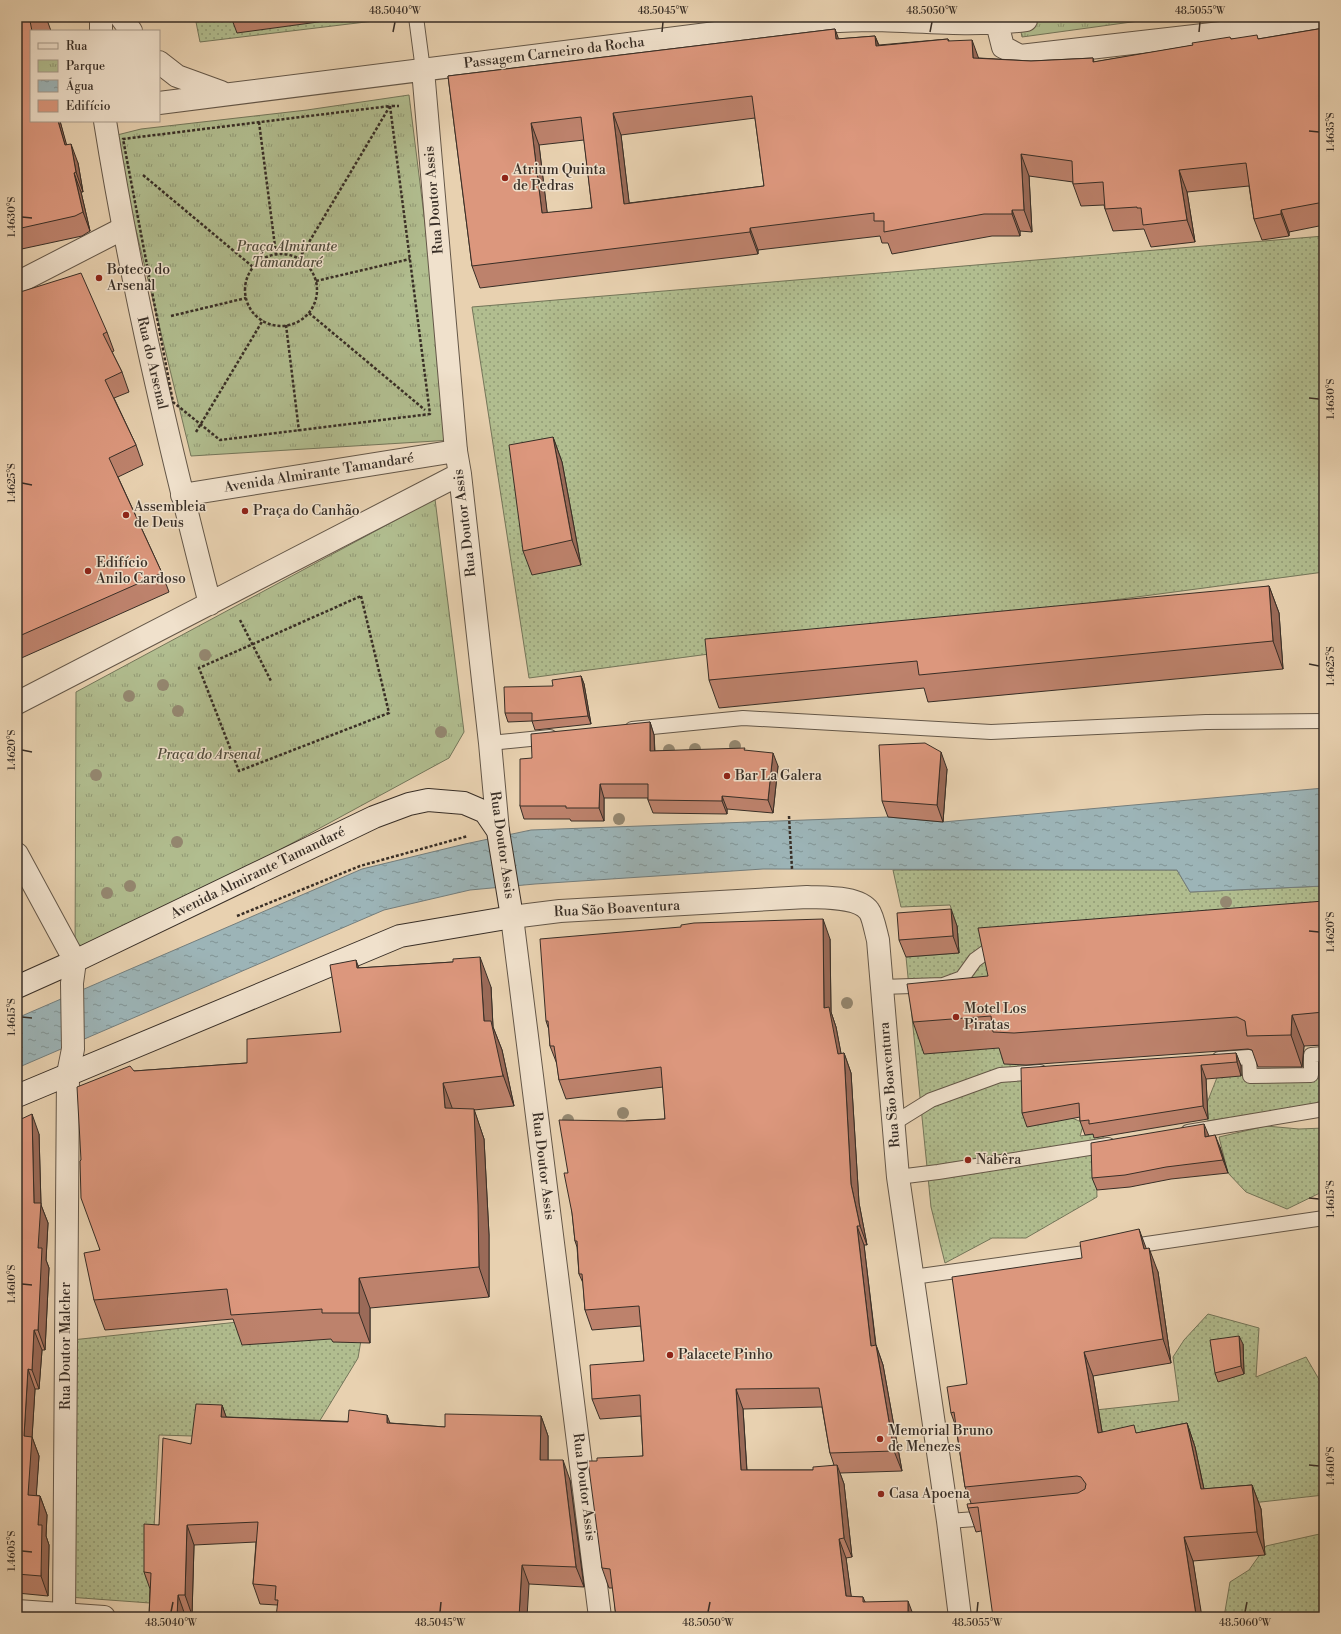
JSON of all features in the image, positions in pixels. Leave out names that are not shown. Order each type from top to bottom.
[{"type":"street","points":[[101,17],[102,30]]},
{"type":"street","points":[[121,17],[130,30]]},
{"type":"street","name":"Passagem Carneiro da Rocha","points":[[160,103],[802,22],[878,20],[920,23],[997,23],[1033,19]]},
{"type":"street","points":[[997,23],[1003,47],[1020,56],[1324,21]]},
{"type":"street","name":"Passagem Carneiro da Rocha","points":[[160,63],[177,76],[204,88],[226,94]]},
{"type":"street","name":"Rua Doutor Assis","points":[[423,70],[455,445],[460,474],[490,744],[498,831],[512,917],[600,1617]]},
{"type":"street","name":"Rua do Arsenal","points":[[105,122],[119,158],[122,229],[182,495],[210,604]]},
{"type":"street","points":[[17,283],[122,229]]},
{"type":"street","name":"Avenida Almirante Tamandaré","points":[[182,495],[455,445]]},
{"type":"street","points":[[17,703],[460,474]]},
{"type":"street","name":"Avenida Almirante Tamandaré","points":[[17,987],[75,961],[374,817],[410,804],[428,800],[443,800],[464,803],[484,812],[498,831]]},
{"type":"street","points":[[17,854],[75,961]]},
{"type":"street","name":"Rua São Boaventura","points":[[512,917],[560,911],[807,897],[835,898],[856,902],[869,911],[878,940],[898,1177],[948,1521],[960,1617]]},
{"type":"street","points":[[17,1096],[400,936],[512,917]]},
{"type":"street","name":"Rua Doutor Malcher","points":[[64,1616],[68,1074],[73,1049],[72,983],[75,961]]},
{"type":"street","points":[[17,1611],[64,1616],[104,1617]]},
{"type":"lane","points":[[416,17],[423,70]]},
{"type":"lane","points":[[616,731],[743,718],[991,732],[1206,722],[1324,721]]},
{"type":"lane","points":[[490,744],[560,736]]},
{"type":"lane","points":[[881,987],[943,985],[962,978],[976,960],[993,947],[1016,943]]},
{"type":"lane","points":[[1202,1060],[1249,1057],[1250,1076],[1311,1075],[1311,1055],[1324,1054]]},
{"type":"lane","points":[[894,1123],[931,1100],[1000,1075],[1054,1071]]},
{"type":"lane","points":[[1174,1134],[1324,1109]]},
{"type":"lane","points":[[898,1177],[1119,1143]]},
{"type":"lane","points":[[913,1277],[959,1272],[1324,1218]]},
{"type":"lane","points":[[948,1521],[1000,1517]]},
{"type":"path","points":[[426,104],[390,106],[123,139],[119,158],[158,319],[173,402],[220,440],[430,414]]},
{"type":"path","points":[[299,259],[390,106]]},
{"type":"path","points":[[390,106],[430,414]]},
{"type":"path","points":[[259,122],[276,254]]},
{"type":"path","points":[[119,158],[134,167]]},
{"type":"path","points":[[140,172],[254,267]]},
{"type":"path","points":[[276,254],[282,254],[299,259],[309,267],[316,281],[317,296],[309,313],[304,318],[293,324],[280,326],[256,316],[248,305],[244,292],[246,279],[254,267],[267,256],[276,254]]},
{"type":"path","points":[[316,281],[410,259]]},
{"type":"path","points":[[158,319],[246,298]]},
{"type":"path","points":[[309,313],[430,414],[455,445]]},
{"type":"path","points":[[176,469],[200,424],[263,320]]},
{"type":"path","points":[[286,325],[299,431]]},
{"type":"path","points":[[361,596],[389,713],[239,771],[199,668],[252,644],[361,596]]},
{"type":"path","points":[[239,618],[271,681]]},
{"type":"path","points":[[789,816],[792,873]]},
{"type":"path","points":[[234,917],[360,866],[468,836]]},
{"type":"green space","points":[[195,17],[407,17],[200,42]]},
{"type":"green space","points":[[1018,17],[1168,17],[1022,37]]},
{"type":"green space","name":"Praça Almirante Tamandaré","points":[[409,95],[452,440],[191,456],[113,136],[141,129],[307,110]]},
{"type":"green space","points":[[1324,236],[1324,572],[529,678],[472,307]]},
{"type":"green space","name":"Praça do Arsenal","points":[[435,499],[464,732],[449,758],[75,961],[76,692]]},
{"type":"green space","points":[[893,870],[1177,870],[1190,892],[1324,886],[1324,907],[1027,958],[1042,1081],[1055,1111],[1084,1123],[1080,1136],[1103,1133],[1104,1166],[1096,1168],[1097,1197],[1026,1238],[992,1238],[945,1263],[931,1207],[906,957],[959,953],[957,926],[950,905],[901,907]]},
{"type":"green space","points":[[1324,1053],[1324,1103],[1208,1121],[1207,1103],[1218,1075],[1307,1072]]},
{"type":"green space","points":[[1266,1126],[1299,1129],[1324,1128],[1324,1191],[1287,1209],[1246,1192],[1228,1173],[1219,1137]]},
{"type":"green space","points":[[366,1311],[358,1358],[319,1422],[259,1438],[159,1435],[150,1603],[68,1597],[72,1340],[330,1312]]},
{"type":"green space","points":[[1208,1314],[1259,1328],[1256,1377],[1306,1357],[1324,1388],[1324,1495],[1252,1503],[1087,1460],[1077,1412],[1179,1401],[1173,1357],[1184,1340]]},
{"type":"green space","points":[[1324,1533],[1324,1617],[1224,1617],[1230,1582],[1249,1570],[1266,1546]]},
{"type":"water","points":[[1324,788],[1324,886],[1190,892],[1177,870],[763,869],[535,884],[470,890],[384,910],[17,1068],[17,1018],[362,869],[465,844],[531,830],[888,817],[943,822]]},
{"type":"building","points":[[17,17],[38,17],[30,21],[32,30],[30,30],[30,122],[58,122],[65,145],[71,144],[76,172],[74,173],[83,212],[75,216],[17,229]]},
{"type":"building","points":[[1324,28],[1324,202],[1281,210],[1281,214],[1254,219],[1246,163],[1179,170],[1187,220],[1143,225],[1141,208],[1105,209],[1103,182],[1073,184],[1072,161],[1021,154],[1024,210],[1012,210],[1012,214],[984,214],[884,232],[884,221],[874,221],[874,213],[750,228],[750,232],[472,266],[448,76],[835,29],[836,39],[875,36],[876,46],[948,39],[948,41],[972,40],[973,58],[1031,61],[1093,58],[1093,62],[1193,45],[1192,43],[1230,37],[1231,39],[1257,35],[1258,39]],"holes":[[[752,96],[764,186],[624,204],[613,113]],[[581,117],[592,208],[542,213],[531,123]]]},
{"type":"building","points":[[81,273],[107,332],[103,334],[122,372],[105,380],[136,445],[109,458],[162,573],[17,637],[17,293]]},
{"type":"building","points":[[553,437],[572,540],[523,551],[509,445]]},
{"type":"building","points":[[1269,586],[1273,641],[919,675],[917,661],[709,680],[705,639]]},
{"type":"building","points":[[581,676],[588,716],[532,721],[532,713],[505,713],[504,687],[553,686],[552,680]]},
{"type":"building","points":[[650,722],[650,751],[745,748],[744,750],[773,753],[768,800],[722,796],[722,801],[648,800],[648,784],[600,784],[599,808],[520,806],[520,759],[532,758],[531,734]]},
{"type":"building","points":[[925,743],[941,752],[937,805],[882,801],[879,745]]},
{"type":"building","points":[[1324,901],[1324,1012],[1292,1015],[1291,1035],[1247,1036],[1245,1021],[1237,1017],[1014,1033],[993,1032],[991,1016],[913,1022],[907,984],[988,976],[978,928]]},
{"type":"building","points":[[951,909],[953,936],[899,940],[897,913]]},
{"type":"building","points":[[823,919],[824,1008],[829,1007],[838,1054],[844,1053],[851,1184],[860,1226],[857,1226],[871,1346],[876,1345],[894,1451],[830,1453],[819,1388],[736,1389],[741,1470],[813,1470],[813,1467],[837,1465],[844,1538],[839,1539],[846,1596],[863,1597],[863,1602],[908,1601],[908,1617],[789,1617],[725,1612],[724,1617],[616,1617],[610,1569],[602,1568],[588,1461],[597,1461],[597,1458],[643,1456],[640,1395],[592,1399],[590,1365],[644,1361],[639,1306],[585,1310],[582,1274],[579,1274],[577,1241],[575,1241],[572,1213],[564,1173],[568,1173],[559,1120],[626,1121],[665,1119],[661,1067],[559,1080],[554,1046],[550,1046],[548,1021],[546,1021],[540,939],[681,927],[681,925],[694,923]]},
{"type":"building","points":[[480,957],[484,1021],[491,1021],[503,1076],[443,1083],[445,1108],[474,1109],[479,1267],[359,1278],[359,1313],[322,1313],[322,1309],[231,1315],[227,1289],[94,1300],[84,1253],[100,1250],[81,1198],[81,1160],[77,1087],[130,1066],[134,1071],[247,1063],[247,1039],[341,1032],[330,965],[356,960],[357,968],[453,962],[453,959]]},
{"type":"building","points":[[1236,1053],[1237,1062],[1201,1065],[1203,1106],[1089,1124],[1089,1120],[1080,1121],[1079,1103],[1022,1113],[1021,1068]]},
{"type":"building","points":[[32,1114],[34,1203],[41,1203],[38,1248],[42,1248],[38,1330],[34,1330],[32,1370],[28,1369],[24,1436],[32,1437],[28,1495],[40,1496],[38,1525],[42,1525],[41,1576],[17,1574],[17,1121]]},
{"type":"building","points":[[1204,1124],[1205,1137],[1215,1135],[1223,1160],[1166,1167],[1125,1175],[1092,1178],[1091,1143]]},
{"type":"building","points":[[1139,1229],[1144,1249],[1149,1248],[1163,1339],[1084,1352],[1098,1433],[1134,1425],[1136,1433],[1187,1423],[1201,1489],[1252,1485],[1257,1532],[1184,1537],[1196,1615],[1204,1614],[1205,1617],[993,1617],[978,1507],[968,1508],[967,1504],[1078,1493],[1085,1489],[1086,1484],[1081,1477],[1077,1476],[965,1487],[954,1412],[951,1413],[947,1387],[967,1384],[952,1277],[1082,1258],[1080,1242]]},
{"type":"building","points":[[1239,1336],[1241,1366],[1215,1373],[1210,1340]]},
{"type":"building","points":[[196,1404],[222,1405],[221,1417],[348,1422],[349,1410],[387,1415],[387,1423],[445,1427],[445,1414],[541,1416],[540,1460],[563,1460],[576,1567],[522,1565],[519,1617],[276,1617],[278,1600],[275,1600],[276,1586],[253,1584],[258,1522],[187,1525],[185,1595],[178,1595],[177,1617],[149,1617],[151,1573],[144,1572],[144,1524],[159,1525],[163,1438],[191,1444]]},
{"type":"place","name":"Atrium Quinta de Pedras","points":[[505,178]]},
{"type":"place","name":"Boteco do Arsenal","points":[[99,278]]},
{"type":"place","name":"Praça do Canhão","points":[[245,511]]},
{"type":"place","name":"Assembleia de Deus","points":[[126,515]]},
{"type":"place","name":"Edifício Anilo Cardoso","points":[[88,571]]},
{"type":"place","name":"Bar La Galera","points":[[727,776]]},
{"type":"place","name":"Motel Los Piratas","points":[[956,1017]]},
{"type":"place","name":"Nabêra","points":[[968,1160]]},
{"type":"place","name":"Palacete Pinho","points":[[670,1355]]},
{"type":"place","name":"Memorial Bruno de Menezes","points":[[880,1439]]},
{"type":"place","name":"Casa Apoena","points":[[881,1494]]}]
